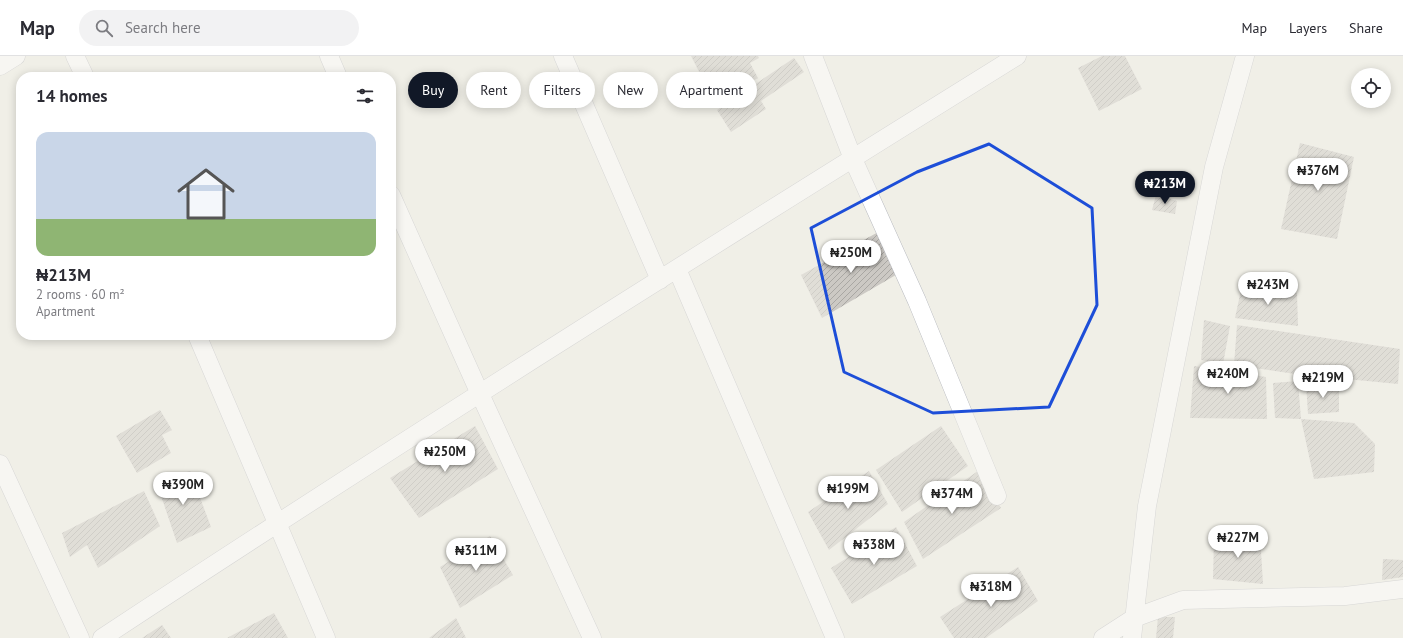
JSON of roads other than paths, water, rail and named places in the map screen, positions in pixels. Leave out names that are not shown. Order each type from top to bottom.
[{"type":"street","points":[[0,66],[16,56]]},
{"type":"street","points":[[75,56],[83,72]]},
{"type":"street","points":[[329,56],[336,72]]},
{"type":"street","points":[[564,56],[660,280]]},
{"type":"street","points":[[813,56],[853,158],[917,301],[998,496]]},
{"type":"street","points":[[102,638],[277,523],[677,269],[1017,56]]},
{"type":"street","points":[[1132,638],[1147,506],[1214,167],[1245,56]]},
{"type":"street","points":[[396,206],[592,638]]},
{"type":"street","points":[[677,269],[835,638]]},
{"type":"street","points":[[199,340],[326,638]]},
{"type":"street","points":[[0,464],[80,638]]},
{"type":"street","points":[[1103,638],[1134,618],[1183,600],[1345,596],[1403,589]]}]
